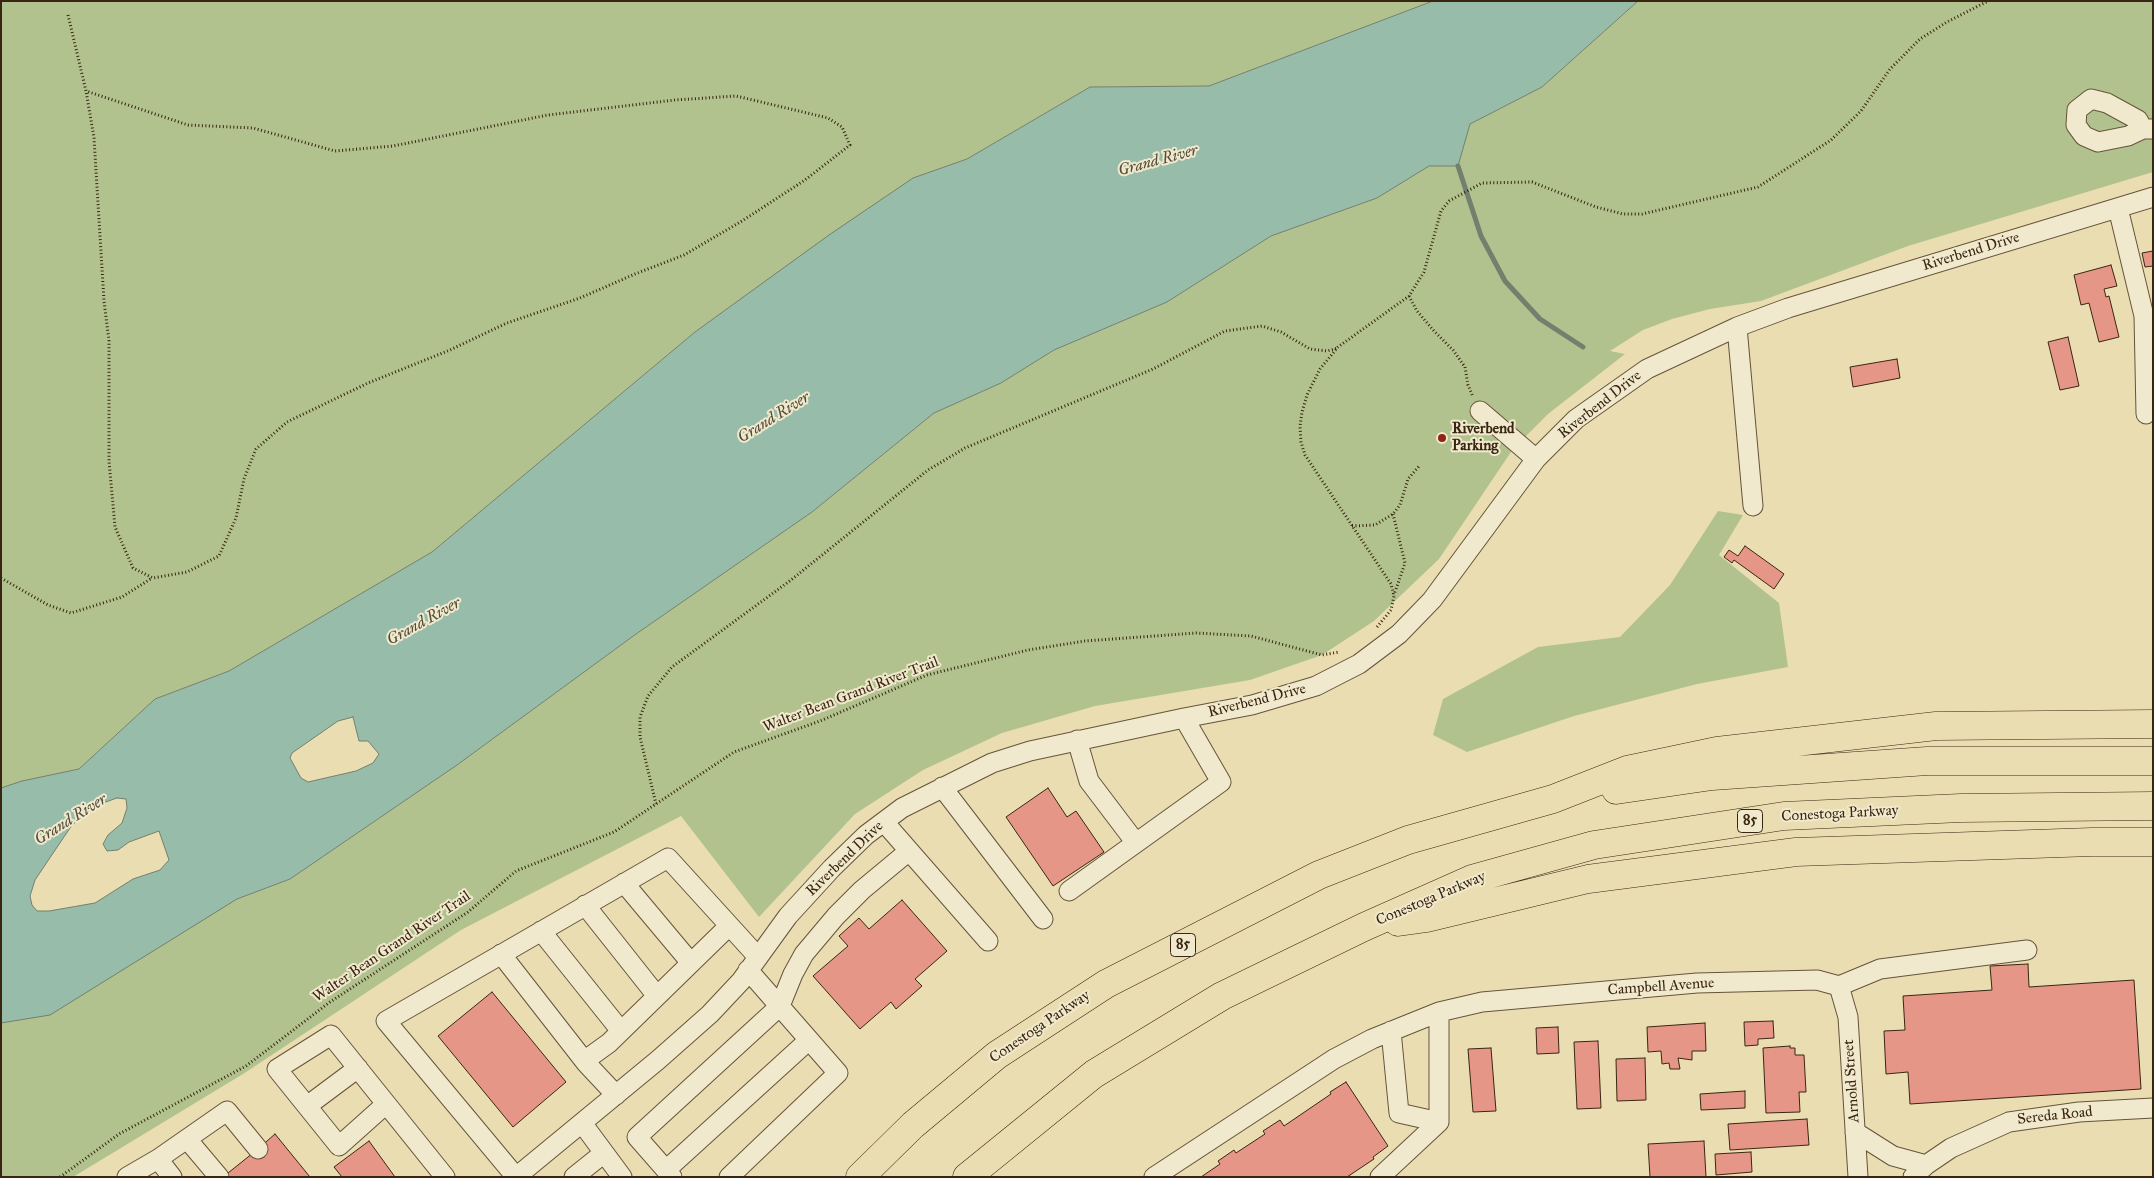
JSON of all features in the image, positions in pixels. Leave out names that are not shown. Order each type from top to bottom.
[{"type":"highway","name":"Conestoga Parkway","points":[[860,1177],[913,1125],[997,1055],[1106,984],[1318,876],[1408,840],[1553,799],[1627,770],[1718,751],[1936,726],[2153,724]]},
{"type":"highway","name":"Conestoga Parkway","points":[[1553,799],[1712,776],[1927,761],[2153,761]]},
{"type":"highway","name":"Conestoga Parkway","points":[[967,1177],[1094,1074],[1222,996],[1364,927],[1472,879],[1585,848],[1774,817],[1961,808],[2153,806]]},
{"type":"highway","name":"Conestoga Parkway","points":[[1364,927],[1427,918],[1588,879],[1796,852],[2082,842],[2153,842]]},
{"type":"street","name":"Riverbend Drive","points":[[516,1177],[658,1060],[710,1014],[753,964],[788,916],[832,868],[866,835],[902,808],[992,763],[1030,751],[1252,705],[1308,689],[1359,664],[1399,634],[1432,600],[1536,458],[1576,419],[1647,369],[1737,328],[1788,308],[2153,198]]},
{"type":"street","points":[[2118,208],[2149,332],[2146,414]]},
{"type":"street","points":[[1737,328],[1753,506]]},
{"type":"street","points":[[1480,411],[1536,458]]},
{"type":"street","points":[[1069,891],[1221,782],[1184,718]]},
{"type":"street","points":[[1077,740],[1089,781],[1136,843]]},
{"type":"street","points":[[942,787],[1043,919]]},
{"type":"street","points":[[884,822],[988,940]]},
{"type":"street","points":[[809,1040],[669,1173],[638,1136],[780,1006],[793,974],[804,954],[843,910],[909,851]]},
{"type":"street","points":[[516,1177],[386,1021],[668,858],[729,926],[780,1006],[838,1073],[729,1177]]},
{"type":"street","points":[[624,883],[691,963]]},
{"type":"street","points":[[585,905],[657,996]]},
{"type":"street","points":[[586,1063],[591,1056],[621,1031],[729,926]]},
{"type":"street","points":[[541,931],[621,1031]]},
{"type":"street","points":[[1839,986],[1880,969],[2027,950]]},
{"type":"street","points":[[501,954],[586,1063],[616,1095]]},
{"type":"street","name":"Campbell Avenue","points":[[1154,1177],[1334,1059],[1372,1039],[1439,1012],[1482,1002],[1697,983],[1817,980],[1839,986]]},
{"type":"street","name":"Arnold Street","points":[[1839,986],[1848,1018],[1858,1177]]},
{"type":"street","points":[[1380,1177],[1439,1122],[1439,1012]]},
{"type":"street","points":[[1392,1031],[1400,1112],[1439,1122]]},
{"type":"street","points":[[386,1104],[338,1146],[277,1069],[331,1035],[445,1177]]},
{"type":"street","points":[[307,1106],[358,1068]]},
{"type":"street","name":"Sereda Road","points":[[1919,1171],[1950,1148],[2009,1122],[2079,1112],[2153,1108]]},
{"type":"street","points":[[127,1177],[158,1159],[227,1111],[258,1149]]},
{"type":"street","points":[[582,1123],[622,1177]]},
{"type":"street","points":[[1855,1132],[1919,1171]]},
{"type":"street","points":[[187,1139],[220,1177]]},
{"type":"street","points":[[574,1177],[604,1154]]},
{"type":"street","points":[[158,1159],[172,1177]]},
{"type":"path","points":[[1394,596],[1385,572],[1352,526],[1306,455],[1301,442],[1300,426],[1307,395],[1320,369],[1338,348],[1409,296],[1424,272],[1441,211],[1449,201],[1482,183],[1532,182],[1596,207],[1623,214],[1642,214],[1758,187],[1831,140],[1861,111],[1890,69],[1920,39],[1947,22],[1988,1]]},
{"type":"path","points":[[68,15],[86,91],[94,138],[104,301],[109,341],[109,461],[115,527],[133,568],[153,578]]},
{"type":"path","points":[[1,578],[48,605],[71,613],[122,597],[153,578],[187,572],[219,556],[236,518],[244,479],[256,449],[287,422],[368,383],[450,350],[507,323],[580,298],[684,255],[742,221],[805,180],[850,145],[842,127],[828,118],[736,96],[675,100],[548,115],[393,146],[335,151],[252,128],[188,125],[86,91]]},
{"type":"path","points":[[1409,296],[1417,311],[1453,350],[1465,367],[1468,385],[1480,411]]},
{"type":"path","points":[[656,804],[640,737],[640,717],[648,696],[672,667],[791,580],[928,470],[965,448],[1153,369],[1225,331],[1262,326],[1282,332],[1310,349],[1327,351],[1338,348]]},
{"type":"path","points":[[1352,526],[1375,525],[1392,514],[1400,505],[1408,479],[1420,465]]},
{"type":"path","points":[[1371,632],[1385,619],[1391,610],[1405,563],[1392,514]]},
{"type":"path","name":"Walter Bean Grand River Trail","points":[[60,1177],[119,1134],[246,1066],[330,1002],[468,912],[516,871],[614,832],[734,752],[820,721],[927,675],[1028,650],[1085,641],[1196,633],[1228,633],[1251,636],[1322,655],[1337,654],[1345,650]]},
{"type":"green space","points":[[1,1],[1433,1],[1209,86],[1090,87],[967,159],[913,178],[695,332],[432,552],[229,671],[155,699],[79,769],[22,781],[1,788]]},
{"type":"green space","points":[[1638,1],[2153,1],[2153,172],[1908,246],[1761,301],[1710,309],[1672,319],[1643,330],[1610,351],[1625,354],[1548,414],[1513,449],[1439,559],[1374,621],[1322,655],[1250,680],[1095,706],[1002,733],[923,770],[855,814],[759,917],[681,816],[461,930],[243,1074],[73,1177],[1,1177],[1,1023],[237,899],[290,879],[457,765],[636,634],[812,512],[934,413],[1001,383],[1054,350],[1167,302],[1271,236],[1377,198],[1429,165],[1457,166],[1470,124],[1542,87]]},
{"type":"green space","points":[[1718,511],[1743,515],[1719,555],[1779,603],[1788,667],[1697,684],[1574,716],[1467,752],[1433,735],[1443,699],[1538,647],[1620,637],[1670,585]]},
{"type":"water","name":"Grand River","points":[[1433,1],[1638,1],[1542,87],[1470,124],[1458,166],[1429,166],[1377,198],[1271,236],[1167,302],[1054,350],[1001,383],[934,413],[812,512],[636,634],[457,765],[290,879],[237,899],[50,1015],[1,1023],[1,788],[22,781],[79,769],[155,699],[229,671],[432,552],[695,332],[829,235],[913,178],[967,159],[1090,87],[1209,86]],"holes":[[[353,717],[359,741],[368,741],[379,754],[373,763],[356,771],[308,782],[301,778],[290,758],[292,753],[338,721]],[[117,798],[126,799],[127,808],[122,823],[108,835],[103,844],[107,851],[118,850],[129,842],[159,831],[169,860],[160,870],[133,879],[95,903],[49,911],[37,911],[32,905],[30,896],[35,880],[72,825],[100,804]]]},
{"type":"building","points":[[2153,251],[2153,266],[2145,267],[2142,253]]},
{"type":"building","points":[[2111,265],[2117,286],[2104,289],[2106,297],[2109,296],[2119,337],[2099,342],[2089,303],[2081,305],[2074,275]]},
{"type":"building","points":[[2068,337],[2079,386],[2060,390],[2048,342]]},
{"type":"building","points":[[1897,359],[1900,378],[1853,387],[1850,367]]},
{"type":"building","points":[[1745,546],[1784,574],[1774,589],[1734,560],[1732,563],[1724,557],[1729,550],[1738,556]]},
{"type":"building","points":[[1048,788],[1067,817],[1076,811],[1104,852],[1053,886],[1006,817]]},
{"type":"building","points":[[902,900],[947,951],[915,979],[922,986],[896,1009],[891,1002],[860,1029],[813,976],[848,946],[839,936],[859,918],[869,929]]},
{"type":"building","points":[[2028,964],[2029,987],[2134,980],[2141,1089],[1910,1104],[1908,1072],[1886,1074],[1884,1031],[1905,1030],[1903,996],[1992,990],[1990,966]]},
{"type":"building","points":[[492,992],[566,1082],[513,1127],[438,1036]]},
{"type":"building","points":[[1773,1021],[1774,1038],[1758,1039],[1758,1045],[1745,1046],[1744,1022]]},
{"type":"building","points":[[1705,1023],[1706,1051],[1692,1051],[1692,1060],[1678,1058],[1680,1069],[1670,1069],[1669,1063],[1662,1064],[1661,1051],[1648,1052],[1647,1027]]},
{"type":"building","points":[[1558,1027],[1559,1053],[1537,1054],[1536,1028]]},
{"type":"building","points":[[1598,1041],[1601,1108],[1577,1109],[1574,1042]]},
{"type":"building","points":[[1790,1046],[1790,1048],[1795,1048],[1795,1055],[1804,1055],[1806,1092],[1799,1092],[1800,1112],[1766,1113],[1763,1048]]},
{"type":"building","points":[[1491,1048],[1496,1111],[1473,1112],[1468,1049]]},
{"type":"building","points":[[1645,1058],[1646,1100],[1617,1101],[1616,1059]]},
{"type":"building","points":[[1346,1082],[1388,1146],[1373,1157],[1374,1159],[1347,1177],[1201,1177],[1220,1164],[1218,1161],[1234,1150],[1236,1153],[1265,1134],[1263,1131],[1280,1120],[1284,1126]]},
{"type":"building","points":[[1745,1091],[1745,1108],[1701,1110],[1700,1094]]},
{"type":"building","points":[[1807,1119],[1809,1145],[1730,1150],[1728,1124]]},
{"type":"building","points":[[275,1134],[310,1177],[223,1177],[258,1149]]},
{"type":"building","points":[[369,1141],[395,1177],[342,1177],[334,1167]]},
{"type":"building","points":[[1704,1141],[1706,1177],[1650,1177],[1648,1144]]},
{"type":"building","points":[[1751,1152],[1752,1172],[1716,1175],[1715,1154]]},
{"type":"waterway","points":[[1458,166],[1481,236],[1505,281],[1540,319],[1583,347]]},
{"type":"place","name":"Riverbend Parking","points":[[1442,438]]}]
